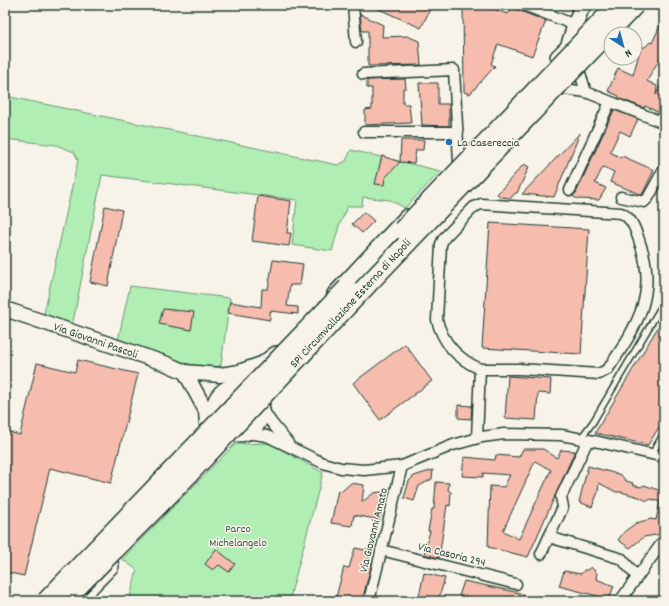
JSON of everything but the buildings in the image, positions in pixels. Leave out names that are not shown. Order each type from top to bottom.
[{"type":"highway","name":"SP1 Circumvallazione Esterna di Napoli","points":[[46,601],[166,478],[617,5]]},
{"type":"highway","name":"SP1 Circumvallazione Esterna di Napoli","points":[[64,601],[178,486],[376,275],[635,5]]},
{"type":"main road","points":[[233,388],[240,372],[263,364],[272,359],[568,47],[580,11],[584,5]]},
{"type":"main road","points":[[587,5],[591,20],[599,30],[603,32]]},
{"type":"main road","points":[[624,26],[644,5]]},
{"type":"main road","points":[[262,408],[603,48]]},
{"type":"main road","points":[[39,601],[212,418],[215,406],[221,394],[226,389],[241,386],[249,388],[256,393],[262,408],[262,416],[258,424],[252,429],[241,433],[77,601]]},
{"type":"main road","points":[[212,418],[224,429],[241,433]]},
{"type":"street","points":[[353,5],[356,42]]},
{"type":"street","points":[[524,5],[575,25]]},
{"type":"street","points":[[363,74],[454,70],[459,162]]},
{"type":"street","points":[[580,73],[586,92]]},
{"type":"street","points":[[564,89],[586,92],[664,123]]},
{"type":"street","points":[[570,190],[610,102]]},
{"type":"street","points":[[364,132],[458,132]]},
{"type":"street","points":[[621,196],[644,202],[648,198],[664,169]]},
{"type":"street","points":[[481,204],[621,213],[627,216],[633,224],[644,253],[647,276],[646,294],[640,315],[608,369],[599,374],[519,369],[480,369],[468,364],[454,353],[445,342],[440,332],[437,320],[437,307],[441,244],[444,238],[474,208],[481,204]]},
{"type":"street","name":"Via Giovanni Pascoli","points":[[5,309],[167,364],[185,372],[220,375],[240,372]]},
{"type":"street","points":[[477,438],[480,369]]},
{"type":"street","points":[[185,372],[201,401],[207,416],[212,418]]},
{"type":"street","points":[[220,375],[233,388]]},
{"type":"street","points":[[262,408],[291,447]]},
{"type":"street","points":[[241,433],[266,436],[322,463],[341,468],[364,470],[402,466],[453,445],[477,438],[504,434],[561,435],[664,457]]},
{"type":"street","points":[[541,554],[563,507],[561,497],[585,439]]},
{"type":"street","name":"Via Giovanni Amato","points":[[369,601],[402,466]]},
{"type":"street","points":[[548,537],[622,559],[637,577]]},
{"type":"street","points":[[620,601],[664,540]]},
{"type":"street","name":"Via Casoria 294","points":[[381,550],[516,584]]},
{"type":"lane","points":[[585,439],[593,422],[664,302]]},
{"type":"lane","points":[[652,454],[664,433]]},
{"type":"green space","points":[[5,96],[338,165],[346,161],[351,150],[441,171],[405,208],[390,200],[363,197],[362,206],[348,206],[339,226],[332,251],[292,245],[297,200],[102,175],[72,327],[43,318],[78,160],[74,152],[56,145],[5,139]]},
{"type":"green space","points":[[130,286],[230,298],[221,365],[214,368],[197,367],[118,340]]},
{"type":"green space","name":"Parco Michelangelo","points":[[270,443],[323,473],[289,601],[129,601],[137,570],[122,559],[235,444]]},
{"type":"place","name":"La Casereccia","points":[[449,142]]}]
